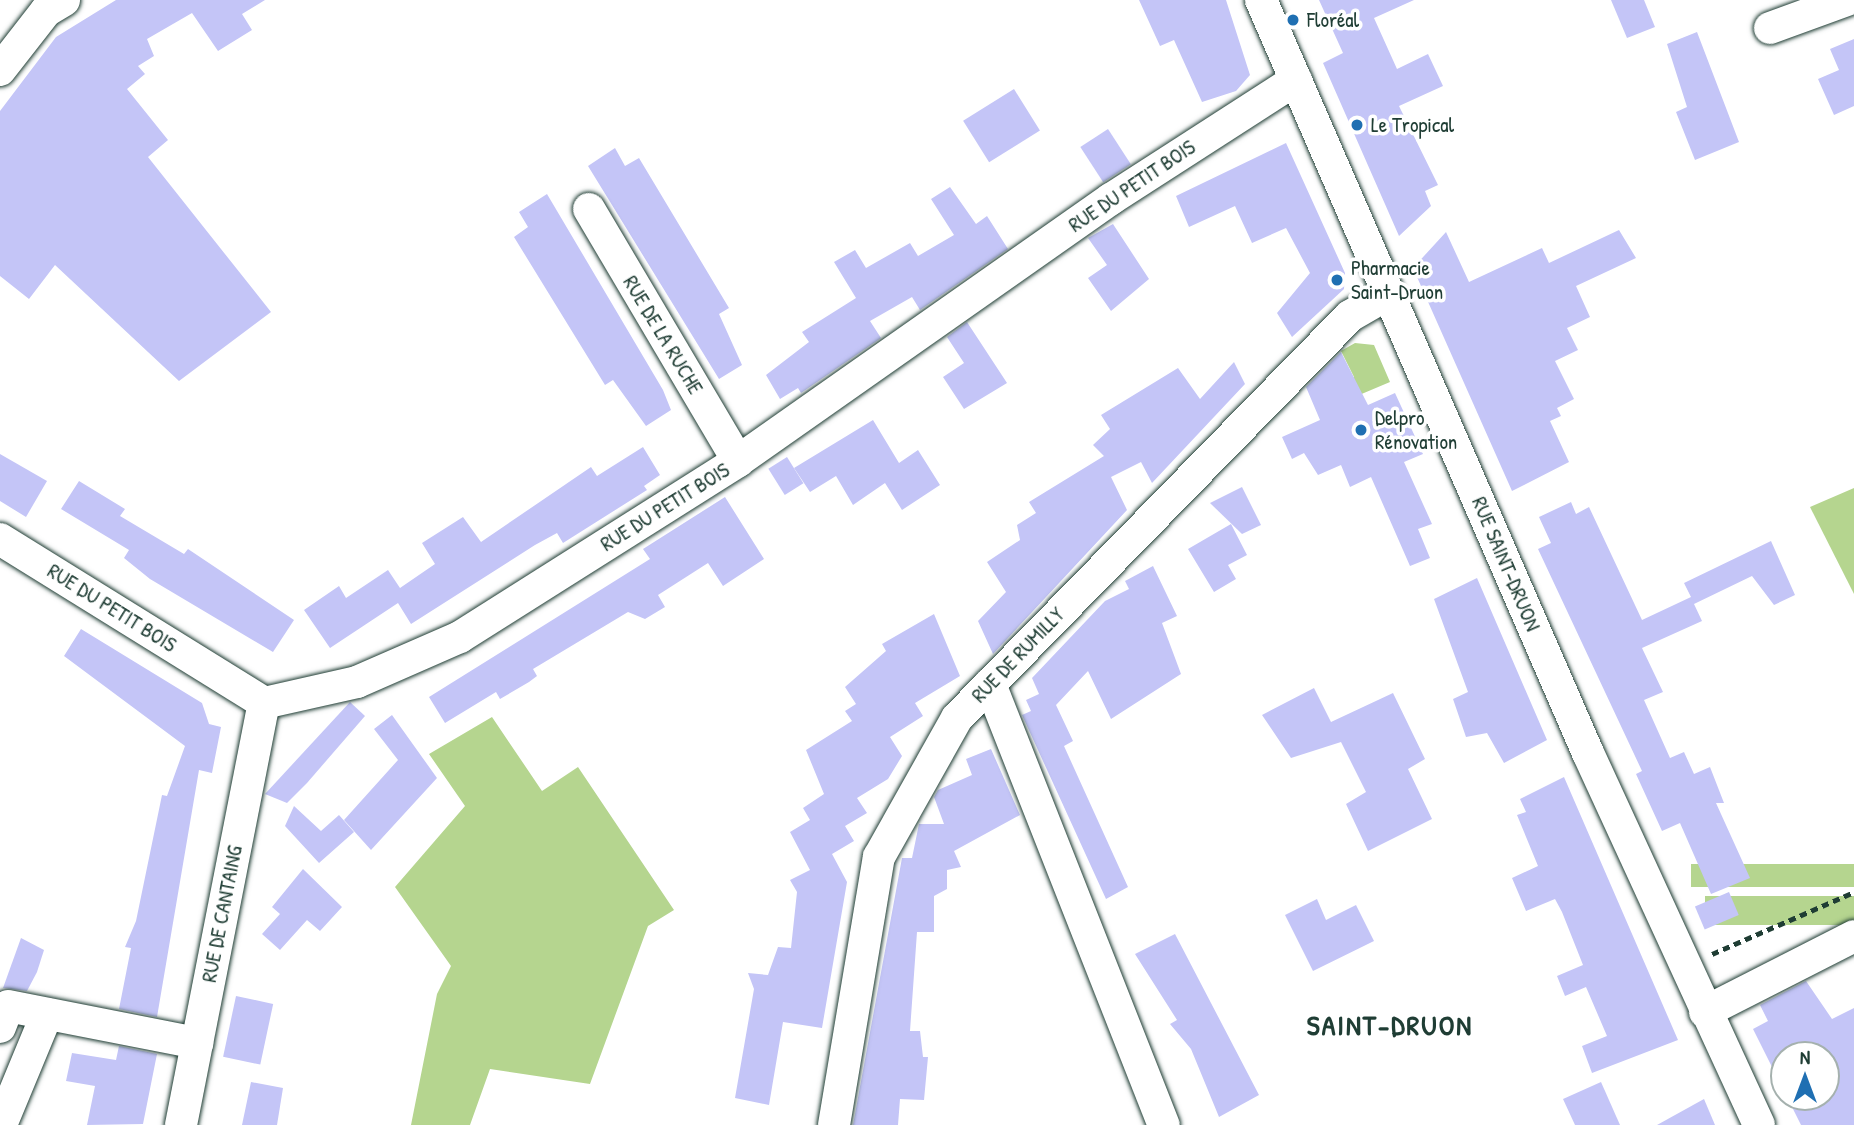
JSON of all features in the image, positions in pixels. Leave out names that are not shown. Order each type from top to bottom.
[{"type":"street","points":[[0,70],[46,11],[64,0]]},
{"type":"street","name":"RUE SAINT-DRUON","points":[[1261,0],[1680,957],[1759,1125]]},
{"type":"street","points":[[1770,28],[1847,0]]},
{"type":"street","name":"RUE DU PETIT BOIS","points":[[0,538],[264,703],[357,682],[460,637],[738,461],[1111,199],[1296,80]]},
{"type":"street","name":"RUE DE LA RUCHE","points":[[589,209],[738,461]]},
{"type":"street","name":"RUE DE RUMILLY","points":[[834,1125],[879,857],[950,728],[1350,316],[1388,293]]},
{"type":"street","points":[[990,684],[1164,1125]]},
{"type":"street","name":"RUE DE CANTAING","points":[[181,1125],[264,703]]},
{"type":"street","points":[[1705,1012],[1854,936]]},
{"type":"street","points":[[0,1027],[8,1006],[197,1043]]},
{"type":"street","points":[[1,1125],[47,1014]]},
{"type":"path","points":[[1680,957],[1704,948],[1707,957],[1854,892]]},
{"type":"green space","points":[[1355,343],[1374,345],[1390,382],[1345,401],[1339,385],[1354,377],[1341,351]]},
{"type":"green space","points":[[1854,488],[1854,594],[1810,507]]},
{"type":"green space","points":[[492,717],[542,791],[578,767],[674,910],[648,926],[590,1084],[490,1069],[470,1125],[411,1125],[437,994],[451,966],[395,887],[465,806],[429,754]]},
{"type":"green space","points":[[1691,864],[1854,864],[1854,887],[1691,887]]},
{"type":"green space","points":[[1705,896],[1854,896],[1854,925],[1705,925]]},
{"type":"building","points":[[116,0],[265,0],[242,14],[252,30],[218,51],[192,13],[147,39],[154,56],[138,66],[145,74],[127,89],[168,140],[148,157],[271,312],[179,381],[55,265],[29,299],[0,276],[0,111],[56,37]]},
{"type":"building","points":[[1139,0],[1226,0],[1250,75],[1236,91],[1202,102],[1174,40],[1160,46]]},
{"type":"building","points":[[1319,0],[1414,0],[1374,18],[1397,69],[1428,54],[1443,86],[1399,106],[1438,185],[1425,191],[1431,206],[1399,236],[1323,63],[1343,53]]},
{"type":"building","points":[[1611,0],[1644,0],[1655,27],[1627,38]]},
{"type":"building","points":[[1697,32],[1739,142],[1695,160],[1676,112],[1687,107],[1667,44]]},
{"type":"building","points":[[1854,39],[1854,106],[1834,115],[1818,79],[1839,70],[1830,49]]},
{"type":"building","points":[[1014,89],[1040,131],[989,162],[963,121]]},
{"type":"building","points":[[1108,129],[1131,164],[1103,182],[1080,147]]},
{"type":"building","points":[[1286,143],[1345,273],[1344,289],[1292,337],[1277,313],[1310,273],[1286,228],[1252,243],[1235,206],[1189,227],[1176,196]]},
{"type":"building","points":[[615,148],[625,166],[639,158],[729,308],[719,314],[742,365],[719,379],[588,166]]},
{"type":"building","points":[[950,187],[976,224],[987,216],[1008,249],[920,310],[912,297],[870,321],[881,338],[801,393],[798,388],[780,399],[766,375],[809,342],[802,332],[856,298],[834,262],[855,250],[866,268],[910,243],[918,256],[954,235],[931,199]]},
{"type":"building","points":[[547,194],[663,390],[671,410],[646,426],[613,380],[605,385],[514,237],[528,227],[519,212]]},
{"type":"building","points":[[1113,224],[1149,279],[1111,311],[1088,278],[1107,265],[1088,238]]},
{"type":"building","points":[[1619,230],[1636,258],[1576,286],[1590,317],[1567,328],[1578,350],[1555,361],[1574,399],[1557,408],[1561,416],[1550,421],[1569,462],[1512,491],[1413,268],[1446,232],[1469,282],[1542,248],[1549,263]]},
{"type":"building","points":[[967,322],[1007,383],[964,409],[943,377],[964,363],[947,337]]},
{"type":"building","points":[[1341,352],[1368,405],[1395,393],[1423,454],[1404,462],[1432,524],[1418,529],[1430,558],[1410,566],[1371,477],[1350,487],[1341,465],[1318,475],[1304,453],[1292,459],[1282,437],[1320,420],[1306,387]]},
{"type":"building","points":[[1234,362],[1245,384],[1152,483],[1141,462],[1111,477],[1127,510],[993,654],[978,621],[1006,592],[987,562],[1020,540],[1017,525],[1036,513],[1029,502],[1104,456],[1093,445],[1110,429],[1101,415],[1178,368],[1200,399]]},
{"type":"building","points":[[873,420],[899,463],[918,450],[940,485],[902,510],[885,483],[853,505],[836,476],[810,492],[794,468]]},
{"type":"building","points":[[643,447],[660,475],[644,486],[647,490],[563,543],[557,533],[535,545],[411,624],[398,603],[330,648],[304,610],[339,586],[346,598],[388,570],[400,588],[435,564],[422,543],[463,517],[481,542],[591,467],[597,476]]},
{"type":"building","points":[[0,454],[47,481],[26,517],[0,501]]},
{"type":"building","points":[[787,457],[803,483],[785,495],[768,469]]},
{"type":"building","points":[[79,481],[125,509],[120,516],[184,554],[188,549],[294,620],[273,652],[150,579],[124,558],[129,550],[61,509]]},
{"type":"building","points":[[1242,487],[1261,525],[1242,534],[1210,503]]},
{"type":"building","points":[[725,497],[764,559],[723,586],[708,563],[658,595],[665,607],[645,619],[628,612],[533,669],[537,676],[529,682],[500,699],[496,692],[445,723],[429,697],[650,559],[643,549]]},
{"type":"building","points":[[1571,502],[1576,514],[1589,507],[1642,620],[1691,597],[1684,583],[1771,541],[1795,595],[1774,605],[1752,576],[1694,604],[1702,621],[1642,648],[1663,692],[1644,700],[1670,758],[1684,752],[1694,774],[1710,767],[1724,803],[1716,803],[1750,878],[1711,894],[1680,823],[1662,831],[1636,774],[1642,771],[1538,549],[1551,543],[1539,517]]},
{"type":"building","points":[[1231,524],[1247,555],[1228,565],[1236,579],[1214,592],[1188,549]]},
{"type":"building","points":[[1153,566],[1177,616],[1162,623],[1181,674],[1111,719],[1088,671],[1056,705],[1073,741],[1064,746],[1128,887],[1106,899],[1022,715],[1031,711],[1026,700],[1039,694],[1032,678],[1105,601],[1129,589],[1125,581]]},
{"type":"building","points":[[1477,578],[1547,740],[1504,763],[1487,733],[1466,737],[1453,699],[1468,692],[1434,599]]},
{"type":"building","points":[[934,614],[960,676],[915,703],[923,716],[890,737],[902,756],[888,779],[857,798],[867,813],[845,826],[854,841],[832,854],[847,882],[822,1028],[783,1022],[769,1105],[735,1098],[754,989],[748,973],[768,975],[778,947],[791,948],[797,892],[790,880],[810,870],[790,832],[810,820],[803,808],[824,794],[806,750],[852,721],[845,711],[856,704],[845,687],[886,651],[882,644]]},
{"type":"building","points":[[81,629],[202,703],[209,724],[221,727],[212,773],[199,770],[157,1017],[119,1009],[131,948],[125,947],[136,921],[162,795],[167,796],[185,746],[64,656]]},
{"type":"building","points":[[1314,688],[1331,722],[1393,693],[1425,759],[1408,769],[1432,819],[1368,851],[1346,804],[1366,792],[1341,742],[1291,758],[1262,715]]},
{"type":"building","points":[[350,702],[365,716],[307,783],[287,803],[265,794]]},
{"type":"building","points":[[392,715],[437,778],[371,850],[344,820],[398,760],[374,729]]},
{"type":"building","points":[[991,749],[1020,815],[954,851],[961,867],[947,870],[947,889],[934,896],[934,932],[917,932],[910,1031],[920,1031],[923,1057],[928,1057],[924,1100],[900,1099],[898,1125],[853,1125],[902,858],[912,858],[919,824],[944,824],[934,797],[938,790],[972,775],[966,759]]},
{"type":"building","points":[[1564,777],[1678,1040],[1592,1073],[1582,1046],[1607,1036],[1586,987],[1565,996],[1557,976],[1583,965],[1562,912],[1555,899],[1526,911],[1512,878],[1538,866],[1517,815],[1526,812],[1520,799]]},
{"type":"building","points":[[294,806],[321,831],[339,815],[354,832],[319,863],[285,826]]},
{"type":"building","points":[[303,869],[342,907],[320,931],[307,920],[280,950],[262,934],[280,914],[272,907]]},
{"type":"building","points":[[1729,892],[1739,915],[1705,929],[1695,906]]},
{"type":"building","points":[[1317,899],[1326,920],[1356,905],[1374,941],[1313,971],[1285,915]]},
{"type":"building","points":[[1175,934],[1259,1095],[1219,1117],[1191,1049],[1170,1024],[1177,1020],[1135,954]]},
{"type":"building","points":[[21,938],[44,950],[27,991],[3,988]]},
{"type":"building","points":[[1806,981],[1832,1019],[1854,1008],[1854,1125],[1801,1125],[1794,1111],[1840,1111],[1840,1041],[1770,1041],[1770,1063],[1753,1029],[1768,1021],[1760,1005]]},
{"type":"building","points":[[236,996],[273,1004],[260,1065],[223,1057]]},
{"type":"building","points":[[119,1046],[157,1054],[143,1124],[87,1125],[95,1086],[66,1081],[72,1053],[116,1060]]},
{"type":"building","points":[[251,1082],[283,1088],[277,1125],[242,1125]]},
{"type":"building","points":[[1601,1082],[1620,1125],[1575,1125],[1563,1099]]},
{"type":"building","points":[[1704,1099],[1715,1125],[1657,1125]]},
{"type":"place","name":"Floréal","points":[[1293,20]]},
{"type":"place","name":"Le Tropical","points":[[1357,125]]},
{"type":"place","name":"Pharmacie Saint-Druon","points":[[1337,280]]},
{"type":"place","name":"Delpro Rénovation","points":[[1361,430]]},
{"type":"district","name":"SAINT-DRUON","points":[[1390,1025]]}]
